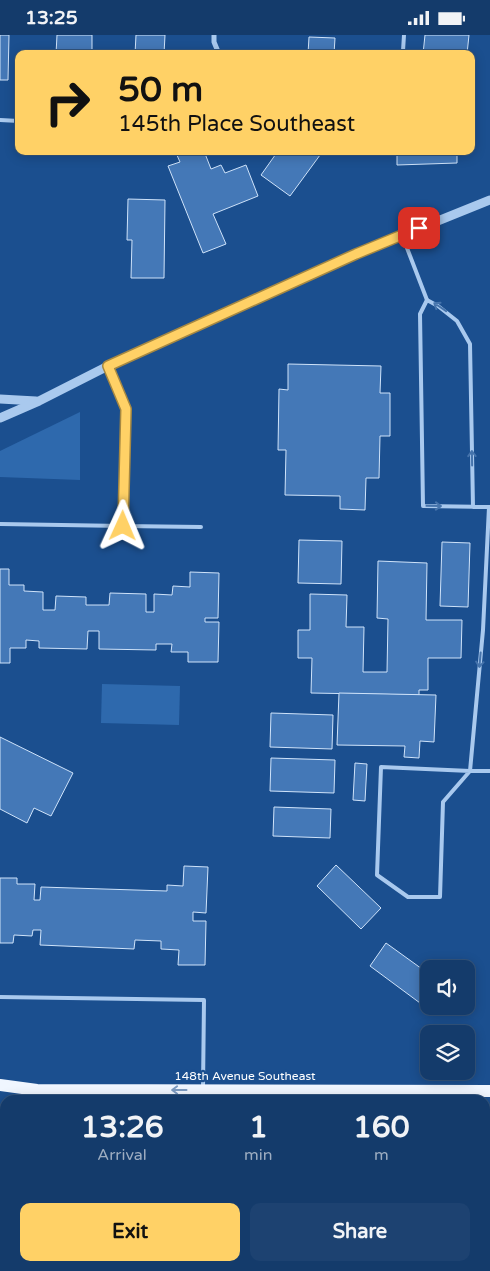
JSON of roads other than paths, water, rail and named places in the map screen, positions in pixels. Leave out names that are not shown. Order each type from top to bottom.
[{"type":"main road","name":"148th Avenue Southeast","points":[[0,1085],[37,1089],[490,1091]]},
{"type":"street","points":[[214,35],[214,42],[217,50]]},
{"type":"street","points":[[0,418],[39,401],[108,366],[356,254],[490,200]]},
{"type":"street","points":[[0,399],[39,401]]},
{"type":"lane","points":[[403,50],[404,35]]},
{"type":"lane","points":[[0,120],[15,121]]},
{"type":"lane","points":[[402,235],[427,300],[438,305],[457,321],[470,344],[473,507]]},
{"type":"lane","points":[[427,300],[420,314],[423,505],[490,507],[483,629],[470,771],[443,802],[440,897],[408,897],[377,875],[381,767],[470,771],[490,771]]},
{"type":"lane","points":[[108,366],[126,409],[123,526]]},
{"type":"lane","points":[[0,524],[201,527]]},
{"type":"lane","points":[[0,997],[204,1000],[203,1090]]}]
